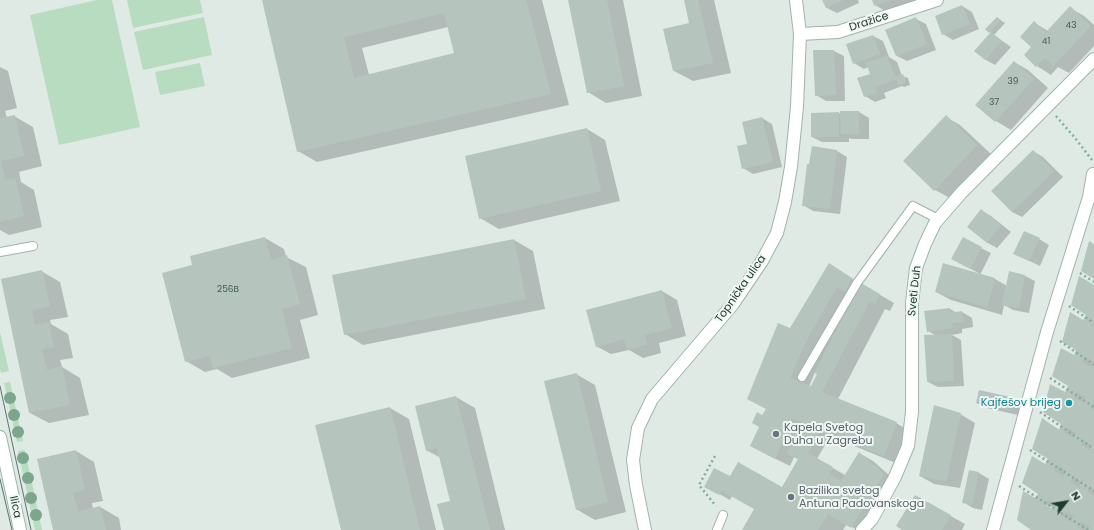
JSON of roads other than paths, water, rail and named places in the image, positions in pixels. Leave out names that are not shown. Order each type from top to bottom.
[{"type":"street","name":"Topnička ulica","points":[[645,530],[633,460],[638,428],[652,399],[733,304],[762,261],[777,233],[785,202],[797,107],[800,34],[796,0]]},
{"type":"street","name":"Dražice","points":[[800,34],[838,32],[937,0]]},
{"type":"street","name":"Sveti Duh","points":[[862,530],[872,519],[908,446],[912,412],[912,303],[916,268],[935,223],[962,192],[1094,59]]},
{"type":"street","points":[[993,530],[1046,332],[1088,197],[1094,168]]},
{"type":"street","name":"Ilica","points":[[0,437],[20,530]]},
{"type":"lane","points":[[802,378],[857,283],[913,206],[938,219]]},
{"type":"lane","points":[[0,252],[33,246]]},
{"type":"lane","points":[[716,530],[723,515]]},
{"type":"tram line","points":[[0,386],[31,530]]},
{"type":"tram line","points":[[0,479],[12,530]]},
{"type":"place","name":"Kajfešov brijeg","points":[[1069,403]]},
{"type":"place","name":"Kapela Svetog Duha u Zagrebu","points":[[776,434]]},
{"type":"place","name":"Bazilika svetog Antuna Padovanskoga","points":[[791,497]]}]
